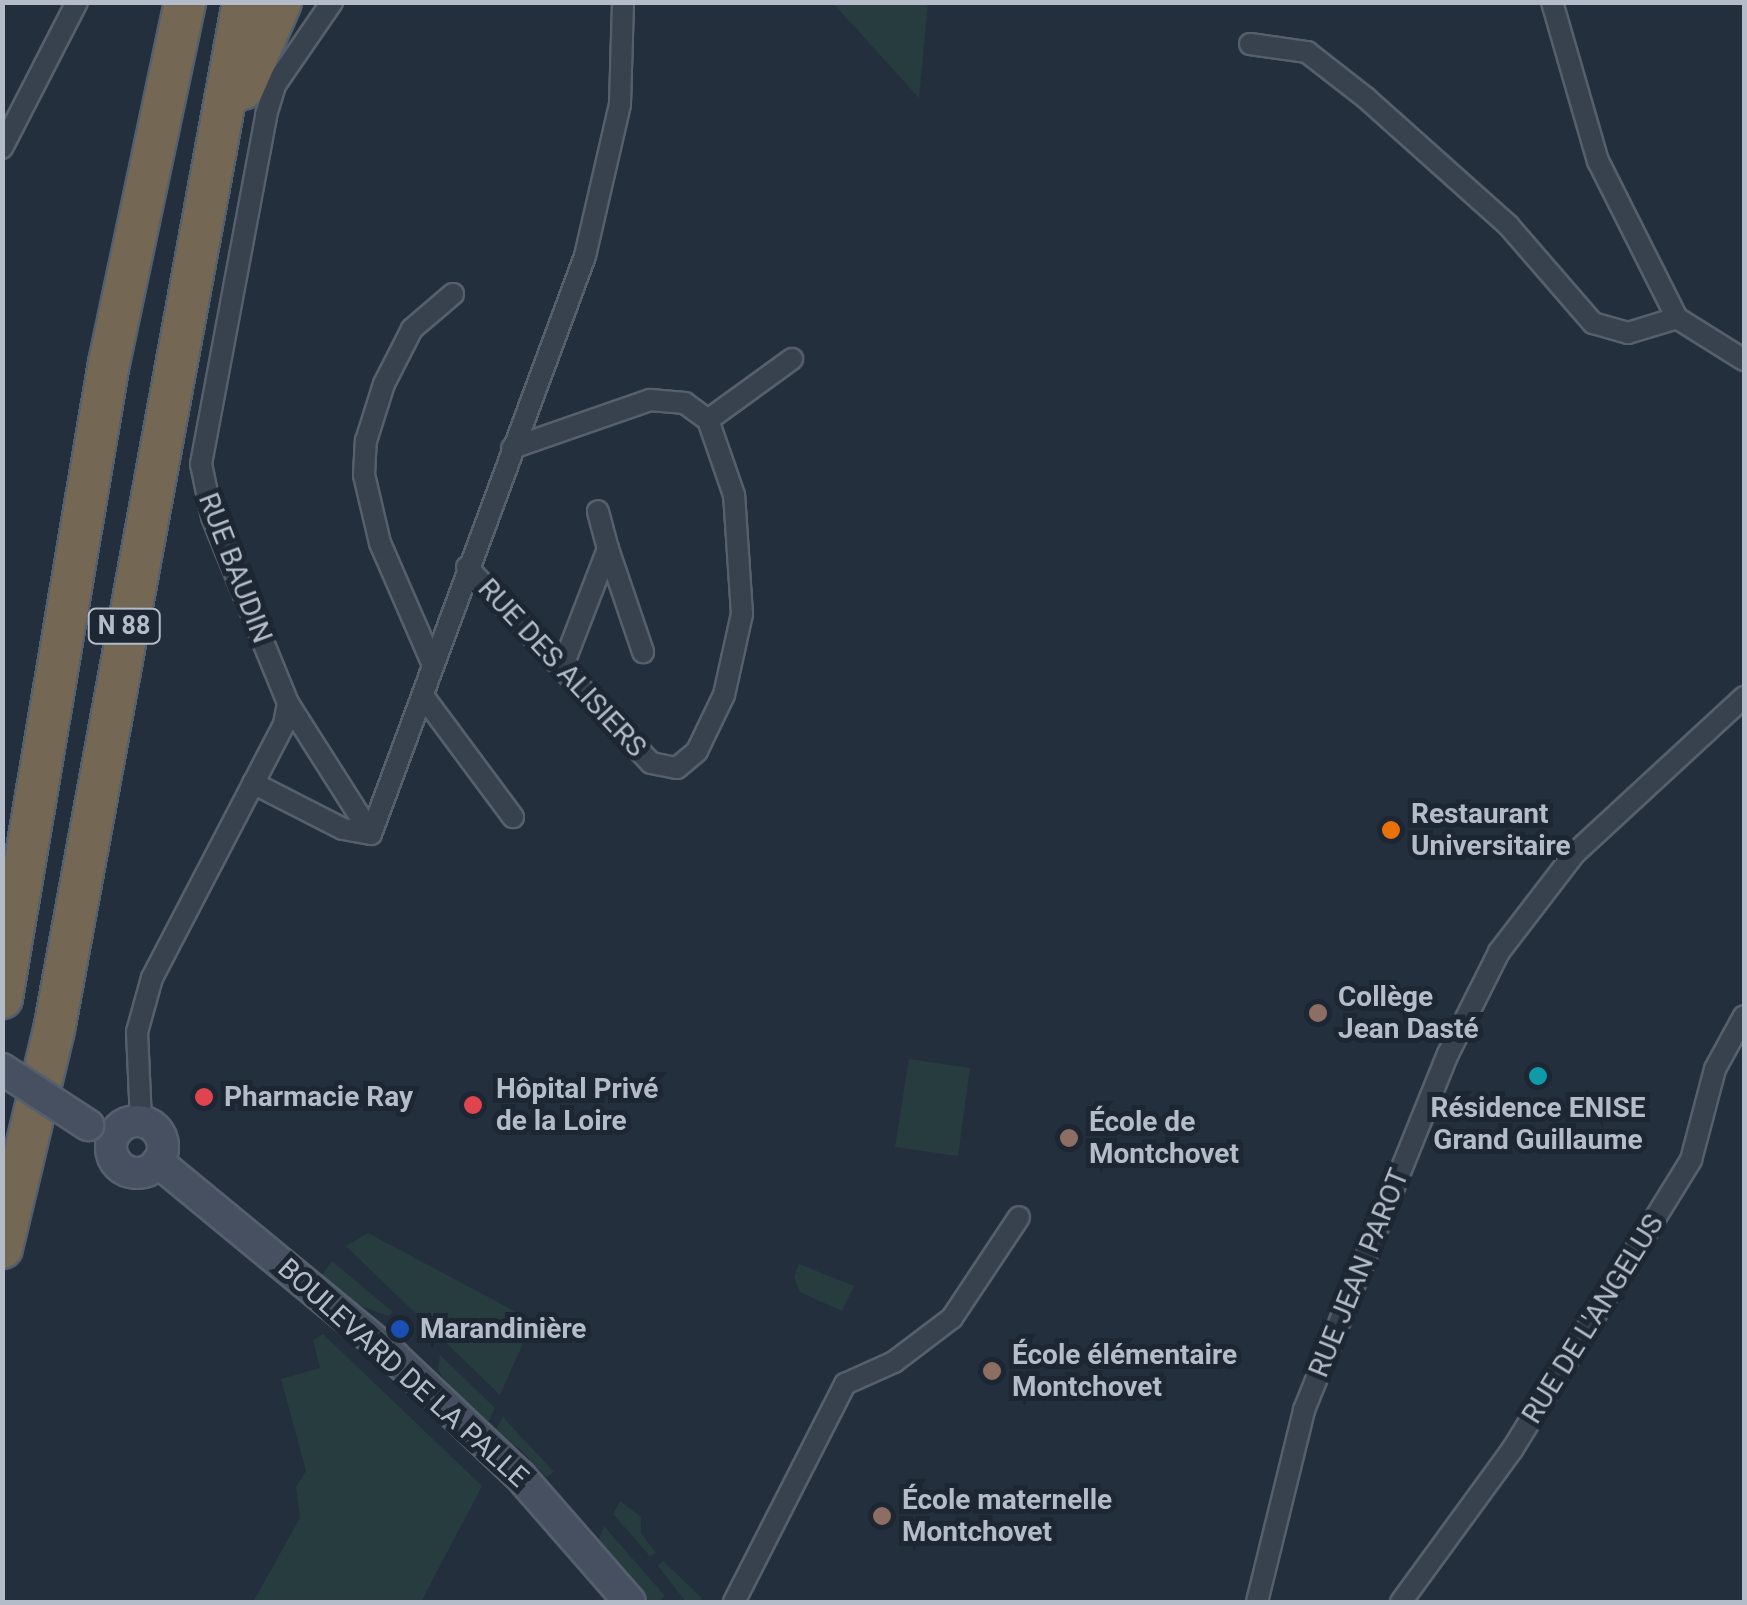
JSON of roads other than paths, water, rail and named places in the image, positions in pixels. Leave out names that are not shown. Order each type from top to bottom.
[{"type":"highway","points":[[144,179],[170,2]]},
{"type":"highway","name":"N 88","points":[[2,998],[144,179],[185,2]]},
{"type":"highway","name":"N 88","points":[[2,1248],[54,1030],[242,2]]},
{"type":"highway","points":[[206,202],[248,72],[281,2]]},
{"type":"street","points":[[2,148],[78,2]]},
{"type":"street","name":"RUE BAUDIN","points":[[332,2],[275,85],[266,114],[201,464],[212,518],[288,703],[370,834]]},
{"type":"street","points":[[253,784],[343,829],[370,834],[590,240],[620,104],[623,2]]},
{"type":"street","points":[[1552,2],[1598,162],[1677,318],[1744,360]]},
{"type":"street","points":[[1250,44],[1307,52],[1366,98],[1508,225],[1593,322],[1628,333],[1677,318]]},
{"type":"street","points":[[433,665],[380,543],[364,476],[366,441],[384,384],[412,329],[453,294]]},
{"type":"street","points":[[512,448],[650,400],[685,403],[708,420],[792,359]]},
{"type":"street","name":"RUE DES ALISIERS","points":[[467,567],[651,763],[676,768],[696,751],[724,695],[742,614],[734,495],[708,420]]},
{"type":"street","points":[[598,512],[643,652]]},
{"type":"street","points":[[562,668],[608,548]]},
{"type":"street","points":[[422,696],[512,817]]},
{"type":"street","name":"RUE JEAN PAROT","points":[[1256,1602],[1304,1410],[1448,1054],[1499,952],[1575,853],[1744,698]]},
{"type":"street","points":[[100,1132],[141,1120],[137,1032],[152,978],[253,784],[288,703]]},
{"type":"street","name":"RUE DE L'ANGELUS","points":[[1401,1602],[1512,1450],[1691,1160],[1716,1069],[1744,1016]]},
{"type":"street","points":[[2,1068],[100,1132],[114,1160],[129,1172],[158,1162]]},
{"type":"street","name":"BOULEVARD DE LA PALLE","points":[[141,1120],[160,1133],[158,1162],[393,1356],[520,1476],[630,1602]]},
{"type":"street","points":[[734,1602],[845,1384],[894,1362],[952,1318],[1019,1218]]},
{"type":"place","name":"Restaurant Universitaire","points":[[1391,830]]},
{"type":"place","name":"Collège Jean Dasté","points":[[1318,1013]]},
{"type":"place","name":"Résidence ENISE Grand Guillaume","points":[[1538,1076]]},
{"type":"place","name":"Pharmacie Ray","points":[[204,1097]]},
{"type":"place","name":"Hôpital Privé de la Loire","points":[[473,1105]]},
{"type":"place","name":"École de Montchovet","points":[[1069,1138]]},
{"type":"place","name":"Marandinière","points":[[400,1329]]},
{"type":"place","name":"École élémentaire Montchovet","points":[[992,1371]]},
{"type":"place","name":"École maternelle Montchovet","points":[[882,1516]]}]
